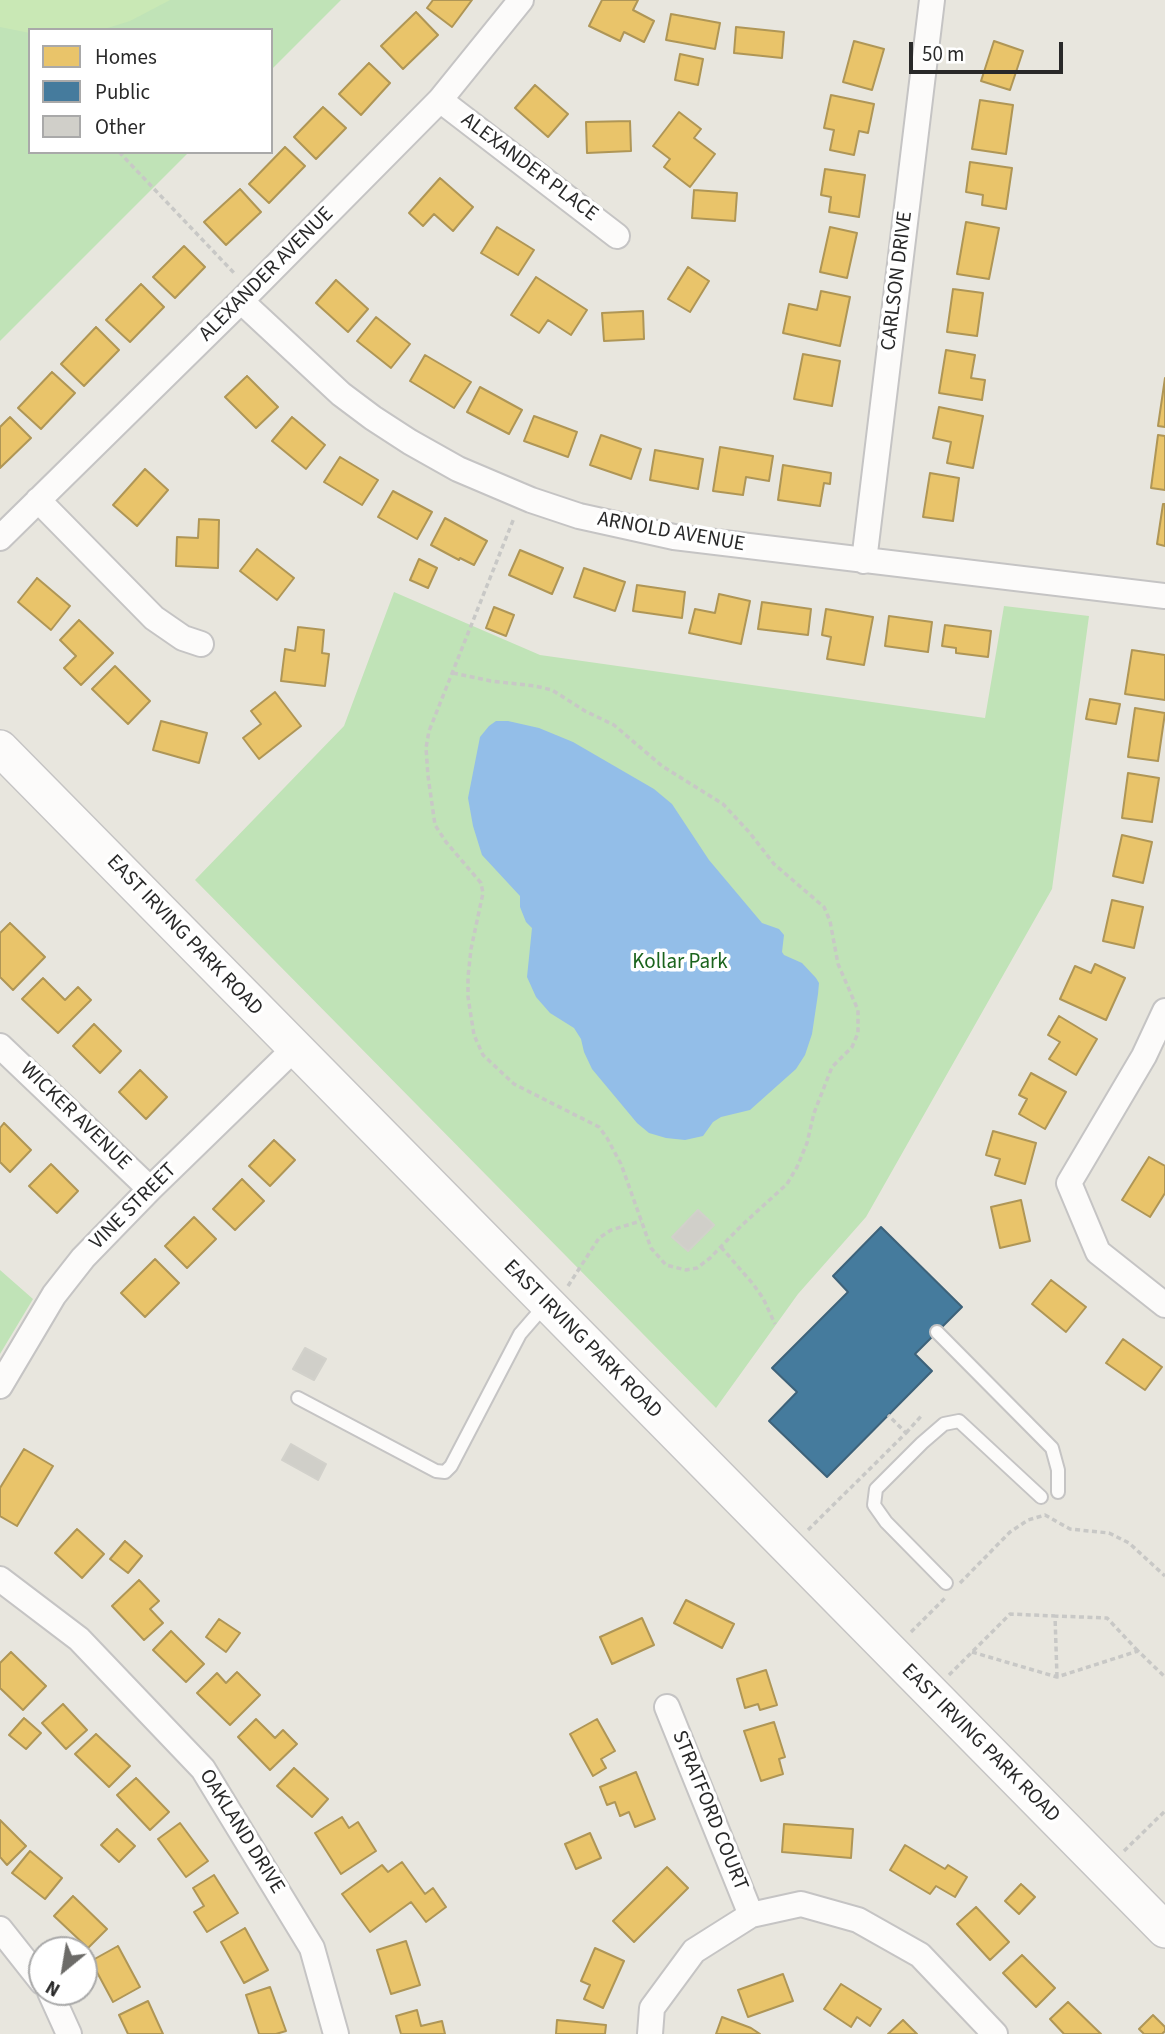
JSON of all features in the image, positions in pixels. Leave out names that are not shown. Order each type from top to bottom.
[{"type":"main road","name":"EAST IRVING PARK ROAD","points":[[0,748],[1165,1930]]},
{"type":"street","name":"ALEXANDER AVENUE","points":[[0,538],[440,100],[521,0]]},
{"type":"street","name":"CARLSON DRIVE","points":[[864,561],[932,0]]},
{"type":"street","name":"ALEXANDER PLACE","points":[[440,100],[617,236]]},
{"type":"street","name":"ARNOLD AVENUE","points":[[246,296],[341,394],[373,418],[458,468],[579,516],[674,537],[1165,596]]},
{"type":"street","points":[[38,500],[154,618],[183,638],[201,644]]},
{"type":"street","points":[[1165,1011],[1144,1056],[1069,1182],[1098,1252],[1165,1305]]},
{"type":"street","name":"WICKER AVENUE","points":[[0,1046],[150,1189]]},
{"type":"street","name":"VINE STREET","points":[[0,1386],[43,1312],[83,1258],[295,1048]]},
{"type":"street","name":"OAKLAND DRIVE","points":[[0,1579],[79,1639],[203,1769],[312,1948],[336,2034]]},
{"type":"street","name":"STRATFORD COURT","points":[[667,1707],[751,1914]]},
{"type":"street","points":[[650,2034],[652,2008],[694,1951],[751,1914],[801,1903],[858,1920],[920,1955],[995,2034]]},
{"type":"street","points":[[0,1929],[28,1964]]},
{"type":"street","points":[[56,2006],[69,2034]]},
{"type":"lane","points":[[298,1398],[436,1471],[446,1472],[520,1334],[549,1307]]},
{"type":"lane","points":[[937,1332],[1052,1448],[1058,1470],[1058,1492]]},
{"type":"lane","points":[[951,1585],[886,1522],[874,1505],[876,1489],[929,1437],[944,1424],[959,1421],[1041,1497]]},
{"type":"path","points":[[121,154],[246,296]]},
{"type":"path","points":[[453,673],[552,690],[584,711],[614,725],[662,766],[723,804],[774,864],[824,907],[830,921],[838,964],[858,1010],[858,1033],[852,1047],[832,1067],[814,1114],[807,1143],[787,1184],[697,1268],[686,1270],[666,1265],[651,1248],[621,1164],[599,1127],[514,1084],[483,1055],[474,1035],[468,977],[483,893],[481,883],[435,825],[426,748],[429,731],[523,496]]},
{"type":"path","points":[[549,1307],[599,1238],[611,1230],[641,1221]]},
{"type":"path","points":[[721,1247],[763,1298],[775,1324]]},
{"type":"path","points":[[789,1550],[923,1414]]},
{"type":"path","points":[[888,1415],[905,1433]]},
{"type":"path","points":[[951,1585],[1010,1532],[1028,1520],[1045,1515],[1070,1529],[1109,1533],[1129,1543],[1165,1577]]},
{"type":"path","points":[[890,1653],[946,1597]]},
{"type":"path","points":[[931,1694],[1010,1614],[1107,1618],[1165,1677]]},
{"type":"path","points":[[1055,1616],[1057,1677]]},
{"type":"path","points":[[972,1652],[1057,1677],[1138,1651]]},
{"type":"path","points":[[1106,1870],[1165,1811]]},
{"type":"green space","points":[[0,0],[341,0],[273,68],[273,28],[28,28],[28,154],[187,154],[0,341]]},
{"type":"green space","points":[[0,0],[170,0],[130,21],[107,28],[28,28],[28,33],[0,27]]},
{"type":"green space","name":"Kollar Park","points":[[394,592],[540,655],[985,718],[1004,606],[1089,616],[1052,889],[866,1217],[798,1294],[716,1408],[195,880],[344,726]]},
{"type":"green space","points":[[0,1270],[33,1299],[0,1354]]},
{"type":"water","points":[[496,721],[539,728],[573,742],[654,789],[672,804],[709,860],[762,923],[779,929],[784,935],[784,955],[802,963],[816,978],[819,983],[818,994],[812,1034],[805,1055],[796,1069],[750,1110],[721,1117],[713,1122],[703,1136],[685,1140],[649,1133],[637,1123],[592,1069],[574,1028],[550,1013],[536,997],[527,977],[532,928],[526,922],[520,907],[520,896],[482,855],[468,798],[480,737]]},
{"type":"building: Homes","points":[[433,0],[472,0],[452,27],[427,8]]},
{"type":"building: Homes","points":[[602,0],[638,0],[633,10],[654,21],[644,42],[624,32],[620,41],[589,26]]},
{"type":"building: Homes","points":[[416,12],[438,35],[403,69],[381,46]]},
{"type":"building: Homes","points":[[671,14],[720,23],[715,49],[666,40]]},
{"type":"building: Homes","points":[[736,27],[784,32],[782,58],[734,53]]},
{"type":"building: Homes","points":[[854,41],[884,49],[872,90],[843,82]]},
{"type":"building: Homes","points":[[994,41],[1023,51],[1010,90],[981,81]]},
{"type":"building: Homes","points":[[680,54],[703,59],[698,85],[675,80]]},
{"type":"building: Homes","points":[[369,63],[390,83],[361,115],[339,94]]},
{"type":"building: Homes","points":[[535,85],[568,114],[548,137],[515,108]]},
{"type":"building: Homes","points":[[831,95],[874,104],[868,133],[859,131],[854,155],[830,150],[834,130],[824,128]]},
{"type":"building: Homes","points":[[980,100],[1013,105],[1006,154],[972,149]]},
{"type":"building: Homes","points":[[323,107],[346,128],[316,159],[294,137]]},
{"type":"building: Homes","points":[[679,112],[701,129],[694,138],[715,154],[690,187],[664,167],[670,159],[653,146]]},
{"type":"building: Homes","points":[[630,121],[631,151],[587,153],[586,122]]},
{"type":"building: Homes","points":[[285,147],[305,166],[269,203],[249,184]]},
{"type":"building: Homes","points":[[970,162],[1012,168],[1006,209],[982,205],[983,195],[966,192]]},
{"type":"building: Homes","points":[[825,169],[865,175],[859,217],[829,212],[831,197],[821,195]]},
{"type":"building: Homes","points":[[440,178],[473,207],[453,231],[434,214],[423,226],[409,213]]},
{"type":"building: Homes","points":[[240,189],[261,212],[226,245],[204,222]]},
{"type":"building: Homes","points":[[694,190],[737,193],[735,221],[692,218]]},
{"type":"building: Homes","points":[[966,222],[999,228],[989,279],[957,274]]},
{"type":"building: Homes","points":[[497,227],[534,250],[518,275],[481,253]]},
{"type":"building: Homes","points":[[830,227],[857,233],[847,278],[820,272]]},
{"type":"building: Homes","points":[[184,246],[205,267],[175,298],[153,277]]},
{"type":"building: Homes","points":[[688,267],[709,281],[690,312],[668,299]]},
{"type":"building: Homes","points":[[536,277],[587,310],[571,335],[548,320],[539,333],[511,315]]},
{"type":"building: Homes","points":[[336,280],[368,309],[348,332],[316,303]]},
{"type":"building: Homes","points":[[141,284],[164,307],[130,342],[106,320]]},
{"type":"building: Homes","points":[[953,289],[983,293],[977,336],[947,332]]},
{"type":"building: Homes","points":[[821,291],[850,297],[840,346],[783,333],[789,304],[817,310]]},
{"type":"building: Homes","points":[[643,311],[644,339],[604,341],[602,313]]},
{"type":"building: Homes","points":[[376,317],[410,344],[391,368],[357,341]]},
{"type":"building: Homes","points":[[96,327],[119,350],[84,386],[61,364]]},
{"type":"building: Homes","points":[[946,350],[975,355],[971,378],[985,380],[982,400],[939,393]]},
{"type":"building: Homes","points":[[803,354],[840,361],[832,406],[794,399]]},
{"type":"building: Homes","points":[[425,355],[471,382],[454,408],[410,381]]},
{"type":"building: Homes","points":[[52,372],[75,393],[41,429],[18,408]]},
{"type":"building: Homes","points":[[247,376],[278,407],[256,428],[225,397]]},
{"type":"building: Homes","points":[[1165,378],[1165,427],[1158,426]]},
{"type":"building: Homes","points":[[480,387],[522,410],[509,434],[467,412]]},
{"type":"building: Homes","points":[[939,407],[983,416],[973,468],[947,463],[951,442],[933,438]]},
{"type":"building: Homes","points":[[534,416],[577,432],[568,457],[524,441]]},
{"type":"building: Homes","points":[[10,417],[31,438],[0,468],[0,427]]},
{"type":"building: Homes","points":[[292,417],[325,445],[306,469],[272,441]]},
{"type":"building: Homes","points":[[601,435],[641,449],[631,479],[590,465]]},
{"type":"building: Homes","points":[[1158,435],[1165,436],[1165,490],[1151,488]]},
{"type":"building: Homes","points":[[720,447],[773,456],[769,481],[746,477],[743,495],[713,491]]},
{"type":"building: Homes","points":[[655,450],[703,459],[698,489],[650,480]]},
{"type":"building: Homes","points":[[340,457],[378,480],[362,505],[324,482]]},
{"type":"building: Homes","points":[[783,465],[831,473],[830,484],[824,483],[820,506],[778,500]]},
{"type":"building: Homes","points":[[145,469],[168,490],[137,526],[113,505]]},
{"type":"building: Homes","points":[[930,473],[959,478],[953,521],[923,517]]},
{"type":"building: Homes","points":[[393,491],[432,512],[417,539],[378,517]]},
{"type":"building: Homes","points":[[1165,504],[1165,546],[1157,544]]},
{"type":"building: Homes","points":[[445,518],[487,541],[474,565],[431,545]]},
{"type":"building: Homes","points":[[199,519],[219,520],[218,568],[176,566],[177,537],[198,538]]},
{"type":"building: Homes","points":[[257,549],[294,578],[277,600],[240,571]]},
{"type":"building: Homes","points":[[520,550],[563,568],[552,594],[509,575]]},
{"type":"building: Homes","points":[[419,559],[437,568],[428,588],[410,580]]},
{"type":"building: Homes","points":[[584,568],[625,582],[615,611],[574,597]]},
{"type":"building: Homes","points":[[37,578],[70,606],[51,630],[18,602]]},
{"type":"building: Homes","points":[[637,585],[685,592],[682,618],[633,611]]},
{"type":"building: Homes","points":[[719,594],[750,601],[741,644],[689,633],[695,609],[715,613]]},
{"type":"building: Homes","points":[[762,602],[811,609],[808,635],[758,629]]},
{"type":"building: Homes","points":[[494,607],[514,615],[506,636],[486,628]]},
{"type":"building: Homes","points":[[826,609],[873,617],[864,665],[827,659],[831,637],[822,635]]},
{"type":"building: Homes","points":[[889,616],[932,622],[928,652],[885,646]]},
{"type":"building: Homes","points":[[79,620],[113,653],[81,685],[64,668],[76,656],[60,640]]},
{"type":"building: Homes","points":[[945,625],[991,631],[988,657],[956,653],[956,648],[942,646]]},
{"type":"building: Homes","points":[[298,627],[324,630],[322,653],[329,654],[325,686],[281,681],[285,649],[295,651]]},
{"type":"building: Homes","points":[[1132,650],[1165,655],[1165,700],[1125,694]]},
{"type":"building: Homes","points":[[115,666],[150,701],[128,724],[92,689]]},
{"type":"building: Homes","points":[[275,692],[301,726],[259,759],[243,738],[261,724],[251,711]]},
{"type":"building: Homes","points":[[1090,699],[1120,704],[1116,724],[1086,719]]},
{"type":"building: Homes","points":[[1135,708],[1165,713],[1158,761],[1128,757]]},
{"type":"building: Homes","points":[[161,721],[207,733],[199,763],[153,750]]},
{"type":"building: Homes","points":[[1128,773],[1159,778],[1152,822],[1122,818]]},
{"type":"building: Homes","points":[[1122,835],[1152,842],[1143,883],[1113,876]]},
{"type":"building: Homes","points":[[1112,900],[1143,907],[1134,948],[1103,941]]},
{"type":"building: Homes","points":[[10,923],[45,957],[13,990],[0,977],[0,933]]},
{"type":"building: Homes","points":[[1095,964],[1125,978],[1106,1020],[1060,999],[1075,966],[1091,973]]},
{"type":"building: Homes","points":[[43,978],[65,1000],[78,987],[91,1000],[58,1033],[22,999]]},
{"type":"building: Homes","points":[[1059,1016],[1097,1039],[1076,1075],[1049,1059],[1060,1042],[1048,1035]]},
{"type":"building: Homes","points":[[94,1024],[121,1051],[100,1073],[73,1046]]},
{"type":"building: Homes","points":[[140,1070],[167,1097],[146,1119],[119,1092]]},
{"type":"building: Homes","points":[[1031,1073],[1066,1092],[1045,1129],[1019,1114],[1027,1099],[1019,1095]]},
{"type":"building: Homes","points":[[4,1123],[31,1150],[10,1172],[0,1162],[0,1128]]},
{"type":"building: Homes","points":[[993,1131],[1036,1143],[1025,1184],[995,1175],[1000,1159],[986,1155]]},
{"type":"building: Homes","points":[[274,1140],[295,1160],[270,1186],[249,1166]]},
{"type":"building: Homes","points":[[1149,1157],[1165,1166],[1165,1193],[1150,1217],[1122,1200]]},
{"type":"building: Homes","points":[[51,1164],[78,1191],[57,1213],[29,1186]]},
{"type":"building: Homes","points":[[242,1179],[264,1201],[235,1230],[213,1209]]},
{"type":"building: Homes","points":[[1021,1200],[1030,1241],[1000,1248],[991,1207]]},
{"type":"building: Homes","points":[[194,1217],[216,1239],[187,1268],[165,1246]]},
{"type":"building: Homes","points":[[155,1259],[179,1283],[145,1317],[121,1293]]},
{"type":"building: Homes","points":[[1051,1280],[1086,1307],[1066,1332],[1032,1304]]},
{"type":"building: Homes","points":[[1123,1339],[1162,1367],[1145,1390],[1106,1363]]},
{"type":"building: Homes","points":[[24,1449],[53,1466],[17,1526],[0,1516],[0,1488]]},
{"type":"building: Homes","points":[[77,1529],[104,1554],[82,1578],[55,1553]]},
{"type":"building: Homes","points":[[125,1541],[142,1556],[128,1573],[110,1559]]},
{"type":"building: Homes","points":[[139,1580],[159,1601],[150,1609],[163,1623],[144,1640],[112,1606]]},
{"type":"building: Homes","points":[[686,1600],[734,1624],[722,1648],[674,1623]]},
{"type":"building: Homes","points":[[642,1618],[654,1645],[612,1664],[600,1637]]},
{"type":"building: Homes","points":[[219,1619],[240,1633],[226,1652],[206,1637]]},
{"type":"building: Homes","points":[[171,1631],[204,1664],[186,1682],[153,1650]]},
{"type":"building: Homes","points":[[11,1652],[46,1686],[23,1710],[0,1688],[0,1663]]},
{"type":"building: Homes","points":[[766,1670],[777,1705],[760,1710],[758,1704],[745,1708],[737,1679]]},
{"type":"building: Homes","points":[[237,1672],[260,1695],[230,1725],[197,1693],[217,1673],[226,1683]]},
{"type":"building: Homes","points":[[63,1704],[87,1730],[66,1749],[42,1723]]},
{"type":"building: Homes","points":[[24,1718],[41,1733],[26,1749],[9,1735]]},
{"type":"building: Homes","points":[[256,1719],[275,1738],[283,1730],[297,1744],[270,1770],[238,1737]]},
{"type":"building: Homes","points":[[597,1719],[615,1751],[601,1759],[606,1768],[593,1776],[570,1734]]},
{"type":"building: Homes","points":[[774,1722],[785,1757],[779,1759],[783,1774],[761,1781],[744,1731]]},
{"type":"building: Homes","points":[[96,1734],[130,1766],[109,1787],[75,1754]]},
{"type":"building: Homes","points":[[294,1768],[328,1799],[312,1817],[277,1786]]},
{"type":"building: Homes","points":[[636,1772],[655,1819],[635,1827],[629,1812],[620,1816],[615,1802],[607,1805],[600,1787]]},
{"type":"building: Homes","points":[[136,1778],[169,1812],[150,1830],[117,1795]]},
{"type":"building: Homes","points":[[342,1817],[349,1828],[358,1822],[376,1851],[341,1874],[315,1833]]},
{"type":"building: Homes","points":[[0,1820],[26,1846],[7,1865],[0,1857]]},
{"type":"building: Homes","points":[[180,1823],[208,1861],[186,1877],[158,1839]]},
{"type":"building: Homes","points":[[784,1824],[853,1829],[851,1858],[782,1852]]},
{"type":"building: Homes","points":[[117,1829],[135,1846],[119,1862],[101,1845]]},
{"type":"building: Homes","points":[[590,1833],[601,1858],[576,1869],[565,1844]]},
{"type":"building: Homes","points":[[905,1845],[945,1869],[948,1865],[967,1877],[955,1897],[936,1886],[930,1894],[890,1870]]},
{"type":"building: Homes","points":[[30,1851],[62,1878],[45,1899],[12,1873]]},
{"type":"building: Homes","points":[[402,1862],[425,1894],[433,1888],[446,1907],[426,1922],[411,1902],[370,1932],[342,1894],[382,1865],[388,1872]]},
{"type":"building: Homes","points":[[667,1867],[688,1888],[634,1942],[613,1921]]},
{"type":"building: Homes","points":[[214,1875],[238,1913],[207,1932],[194,1912],[204,1906],[193,1888]]},
{"type":"building: Homes","points":[[1021,1884],[1035,1897],[1019,1914],[1005,1901]]},
{"type":"building: Homes","points":[[73,1896],[107,1929],[98,1938],[75,1936],[54,1916]]},
{"type":"building: Homes","points":[[976,1907],[1009,1942],[990,1960],[957,1924]]},
{"type":"building: Homes","points":[[245,1928],[268,1970],[244,1983],[221,1942]]},
{"type":"building: Homes","points":[[406,1941],[420,1985],[391,1994],[377,1950]]},
{"type":"building: Homes","points":[[118,1946],[140,1987],[113,2002],[98,1974],[98,1957]]},
{"type":"building: Homes","points":[[595,1948],[624,1961],[603,2008],[584,1999],[590,1985],[581,1981]]},
{"type":"building: Homes","points":[[1022,1955],[1055,1988],[1036,2007],[1003,1973]]},
{"type":"building: Homes","points":[[783,1974],[793,2001],[748,2017],[738,1990]]},
{"type":"building: Homes","points":[[841,1984],[881,2009],[870,2026],[857,2017],[851,2027],[824,2009]]},
{"type":"building: Homes","points":[[270,1987],[286,2031],[259,2034],[246,1995]]},
{"type":"building: Homes","points":[[148,2001],[163,2034],[128,2034],[119,2015]]},
{"type":"building: Homes","points":[[1068,2002],[1101,2034],[1064,2034],[1050,2019]]},
{"type":"building: Homes","points":[[417,2010],[421,2026],[442,2021],[445,2034],[401,2034],[396,2016]]},
{"type":"building: Homes","points":[[1153,2015],[1165,2027],[1165,2031],[1162,2034],[1144,2034],[1139,2029]]},
{"type":"building: Homes","points":[[722,2017],[751,2028],[760,2034],[716,2034]]},
{"type":"building: Homes","points":[[557,2020],[606,2025],[605,2034],[556,2034]]},
{"type":"building: Homes","points":[[903,2020],[917,2034],[888,2034]]},
{"type":"building: Public","points":[[881,1227],[962,1307],[915,1354],[932,1371],[827,1477],[769,1421],[797,1392],[772,1368],[848,1292],[833,1276]]},
{"type":"building: Other","points":[[698,1210],[714,1225],[688,1251],[672,1237]]},
{"type":"building: Other","points":[[305,1348],[326,1359],[314,1380],[293,1369]]},
{"type":"building: Other","points":[[291,1444],[326,1464],[318,1480],[282,1460]]}]
